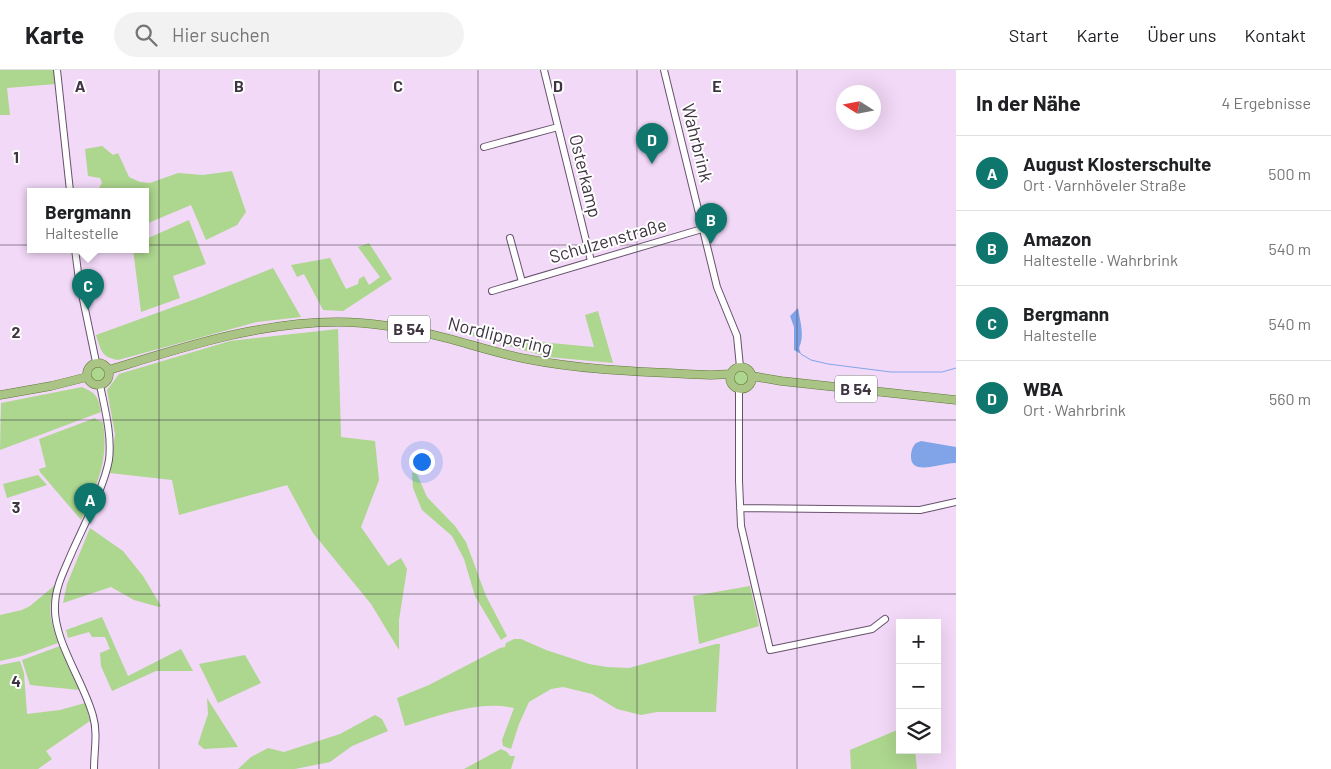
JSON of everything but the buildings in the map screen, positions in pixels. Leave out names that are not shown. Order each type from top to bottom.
[{"type":"main road","name":"Nordlippering","points":[[109,370],[227,336],[284,326],[339,322],[366,323],[412,330],[524,359],[558,365],[731,377]]},
{"type":"main road","points":[[96,362],[104,364],[109,370],[108,379],[100,385],[92,383],[87,377],[89,366],[96,362]]},
{"type":"main road","points":[[740,367],[748,368],[752,379],[746,388],[739,389],[735,387],[731,377],[736,368],[740,367]]},
{"type":"main road","points":[[0,395],[51,386],[87,377]]},
{"type":"main road","name":"B 54","points":[[752,379],[956,400]]},
{"type":"street","points":[[57,70],[70,188]]},
{"type":"street","name":"Osterkamp","points":[[544,70],[591,261]]},
{"type":"street","name":"Wahrbrink","points":[[664,70],[720,296],[737,336],[740,367]]},
{"type":"street","name":"Osterkamp","points":[[484,147],[558,126]]},
{"type":"street","name":"Schulzenstraße","points":[[492,291],[702,229]]},
{"type":"street","points":[[510,238],[522,282]]},
{"type":"street","points":[[76,253],[80,286],[96,362]]},
{"type":"street","points":[[94,769],[96,735],[93,716],[60,637],[54,606],[59,582],[102,481],[109,459],[109,432],[100,385]]},
{"type":"street","points":[[739,389],[741,526],[770,650],[872,630],[885,619]]},
{"type":"street","points":[[740,508],[920,510],[956,502]]},
{"type":"green space","points":[[0,70],[54,70],[56,84],[7,88],[10,115],[0,115]]},
{"type":"green space","points":[[102,146],[113,155],[118,153],[129,177],[140,182],[150,183],[178,173],[203,175],[232,171],[246,212],[237,225],[206,240],[191,205],[149,223],[149,188],[99,188],[102,183],[100,178],[88,176],[85,149]]},
{"type":"green space","points":[[189,220],[206,264],[173,276],[180,298],[141,312],[134,253],[149,253],[149,238]]},
{"type":"green space","points":[[369,243],[392,279],[343,311],[323,310],[304,274],[297,277],[291,265],[330,258],[346,289],[358,284],[359,279],[364,276],[369,285],[380,277],[358,247]]},
{"type":"green space","points":[[273,268],[301,317],[257,322],[118,360],[108,357],[102,352],[96,335],[201,297]]},
{"type":"green space","points":[[598,311],[613,363],[548,357],[473,336],[471,332],[498,338],[594,347],[585,315]]},
{"type":"green space","points":[[338,329],[341,437],[375,441],[379,480],[361,527],[388,566],[401,558],[407,569],[399,620],[399,650],[371,604],[313,533],[287,485],[179,515],[172,480],[110,473],[115,434],[107,390],[119,374],[230,341]]},
{"type":"green space","points":[[98,365],[104,368],[107,374],[104,380],[98,383],[92,380],[89,374],[92,368]]},
{"type":"green space","points":[[742,369],[748,372],[751,378],[748,384],[742,387],[736,384],[733,378],[736,372]]},
{"type":"green space","points":[[82,387],[96,396],[101,412],[0,450],[1,403]]},
{"type":"green space","points":[[95,418],[103,422],[103,461],[97,484],[81,520],[40,472],[39,469],[46,467],[39,439]]},
{"type":"green space","points":[[416,472],[427,497],[455,526],[466,542],[486,596],[507,636],[501,640],[475,596],[464,559],[452,536],[422,510],[413,488],[412,473]]},
{"type":"green space","points":[[38,475],[47,485],[7,498],[3,484]]},
{"type":"green space","points":[[90,528],[123,551],[143,576],[161,606],[134,600],[111,587],[63,603],[67,584]]},
{"type":"green space","points":[[55,585],[50,614],[58,643],[22,656],[0,661],[0,615],[22,610],[30,606]]},
{"type":"green space","points":[[750,586],[759,626],[699,644],[693,596]]},
{"type":"green space","points":[[102,617],[128,676],[181,649],[193,671],[156,671],[112,691],[101,666],[100,653],[110,649],[105,637],[92,637],[89,632],[68,638],[66,630]]},
{"type":"green space","points":[[514,639],[521,639],[546,650],[589,664],[629,668],[720,644],[716,712],[657,712],[641,715],[617,709],[592,694],[563,687],[551,689],[529,702],[511,749],[503,746],[502,740],[514,708],[487,706],[459,710],[405,726],[397,698],[429,685],[505,647],[506,643]]},
{"type":"green space","points":[[60,646],[79,690],[30,685],[22,660]]},
{"type":"green space","points":[[245,655],[261,683],[218,703],[199,664]]},
{"type":"green space","points":[[20,661],[24,673],[27,714],[60,710],[85,703],[90,721],[46,751],[52,759],[38,769],[0,769],[0,665]]},
{"type":"green space","points":[[207,698],[238,747],[204,749],[198,744],[208,714]]},
{"type":"green space","points":[[375,715],[382,719],[388,731],[352,746],[330,762],[295,769],[238,769],[251,757],[268,748],[284,752],[340,734]]},
{"type":"green space","points":[[896,730],[896,754],[915,754],[917,769],[851,769],[850,750]]},
{"type":"green space","points":[[501,749],[510,756],[515,756],[511,769],[464,769]]},
{"type":"water","points":[[798,308],[802,333],[799,348],[801,354],[794,350],[794,327],[790,316]]},
{"type":"water","points":[[921,441],[956,447],[956,463],[929,467],[916,466],[912,463],[912,451],[916,443]]},
{"type":"waterway","points":[[801,354],[811,360],[828,364],[891,372],[942,372],[956,368]]},
{"type":"place","name":"WBA","points":[[652,164]]},
{"type":"place","name":"Amazon","points":[[711,244]]},
{"type":"place","name":"Bergmann","points":[[88,310]]},
{"type":"place","name":"August Klosterschulte","points":[[90,524]]}]
